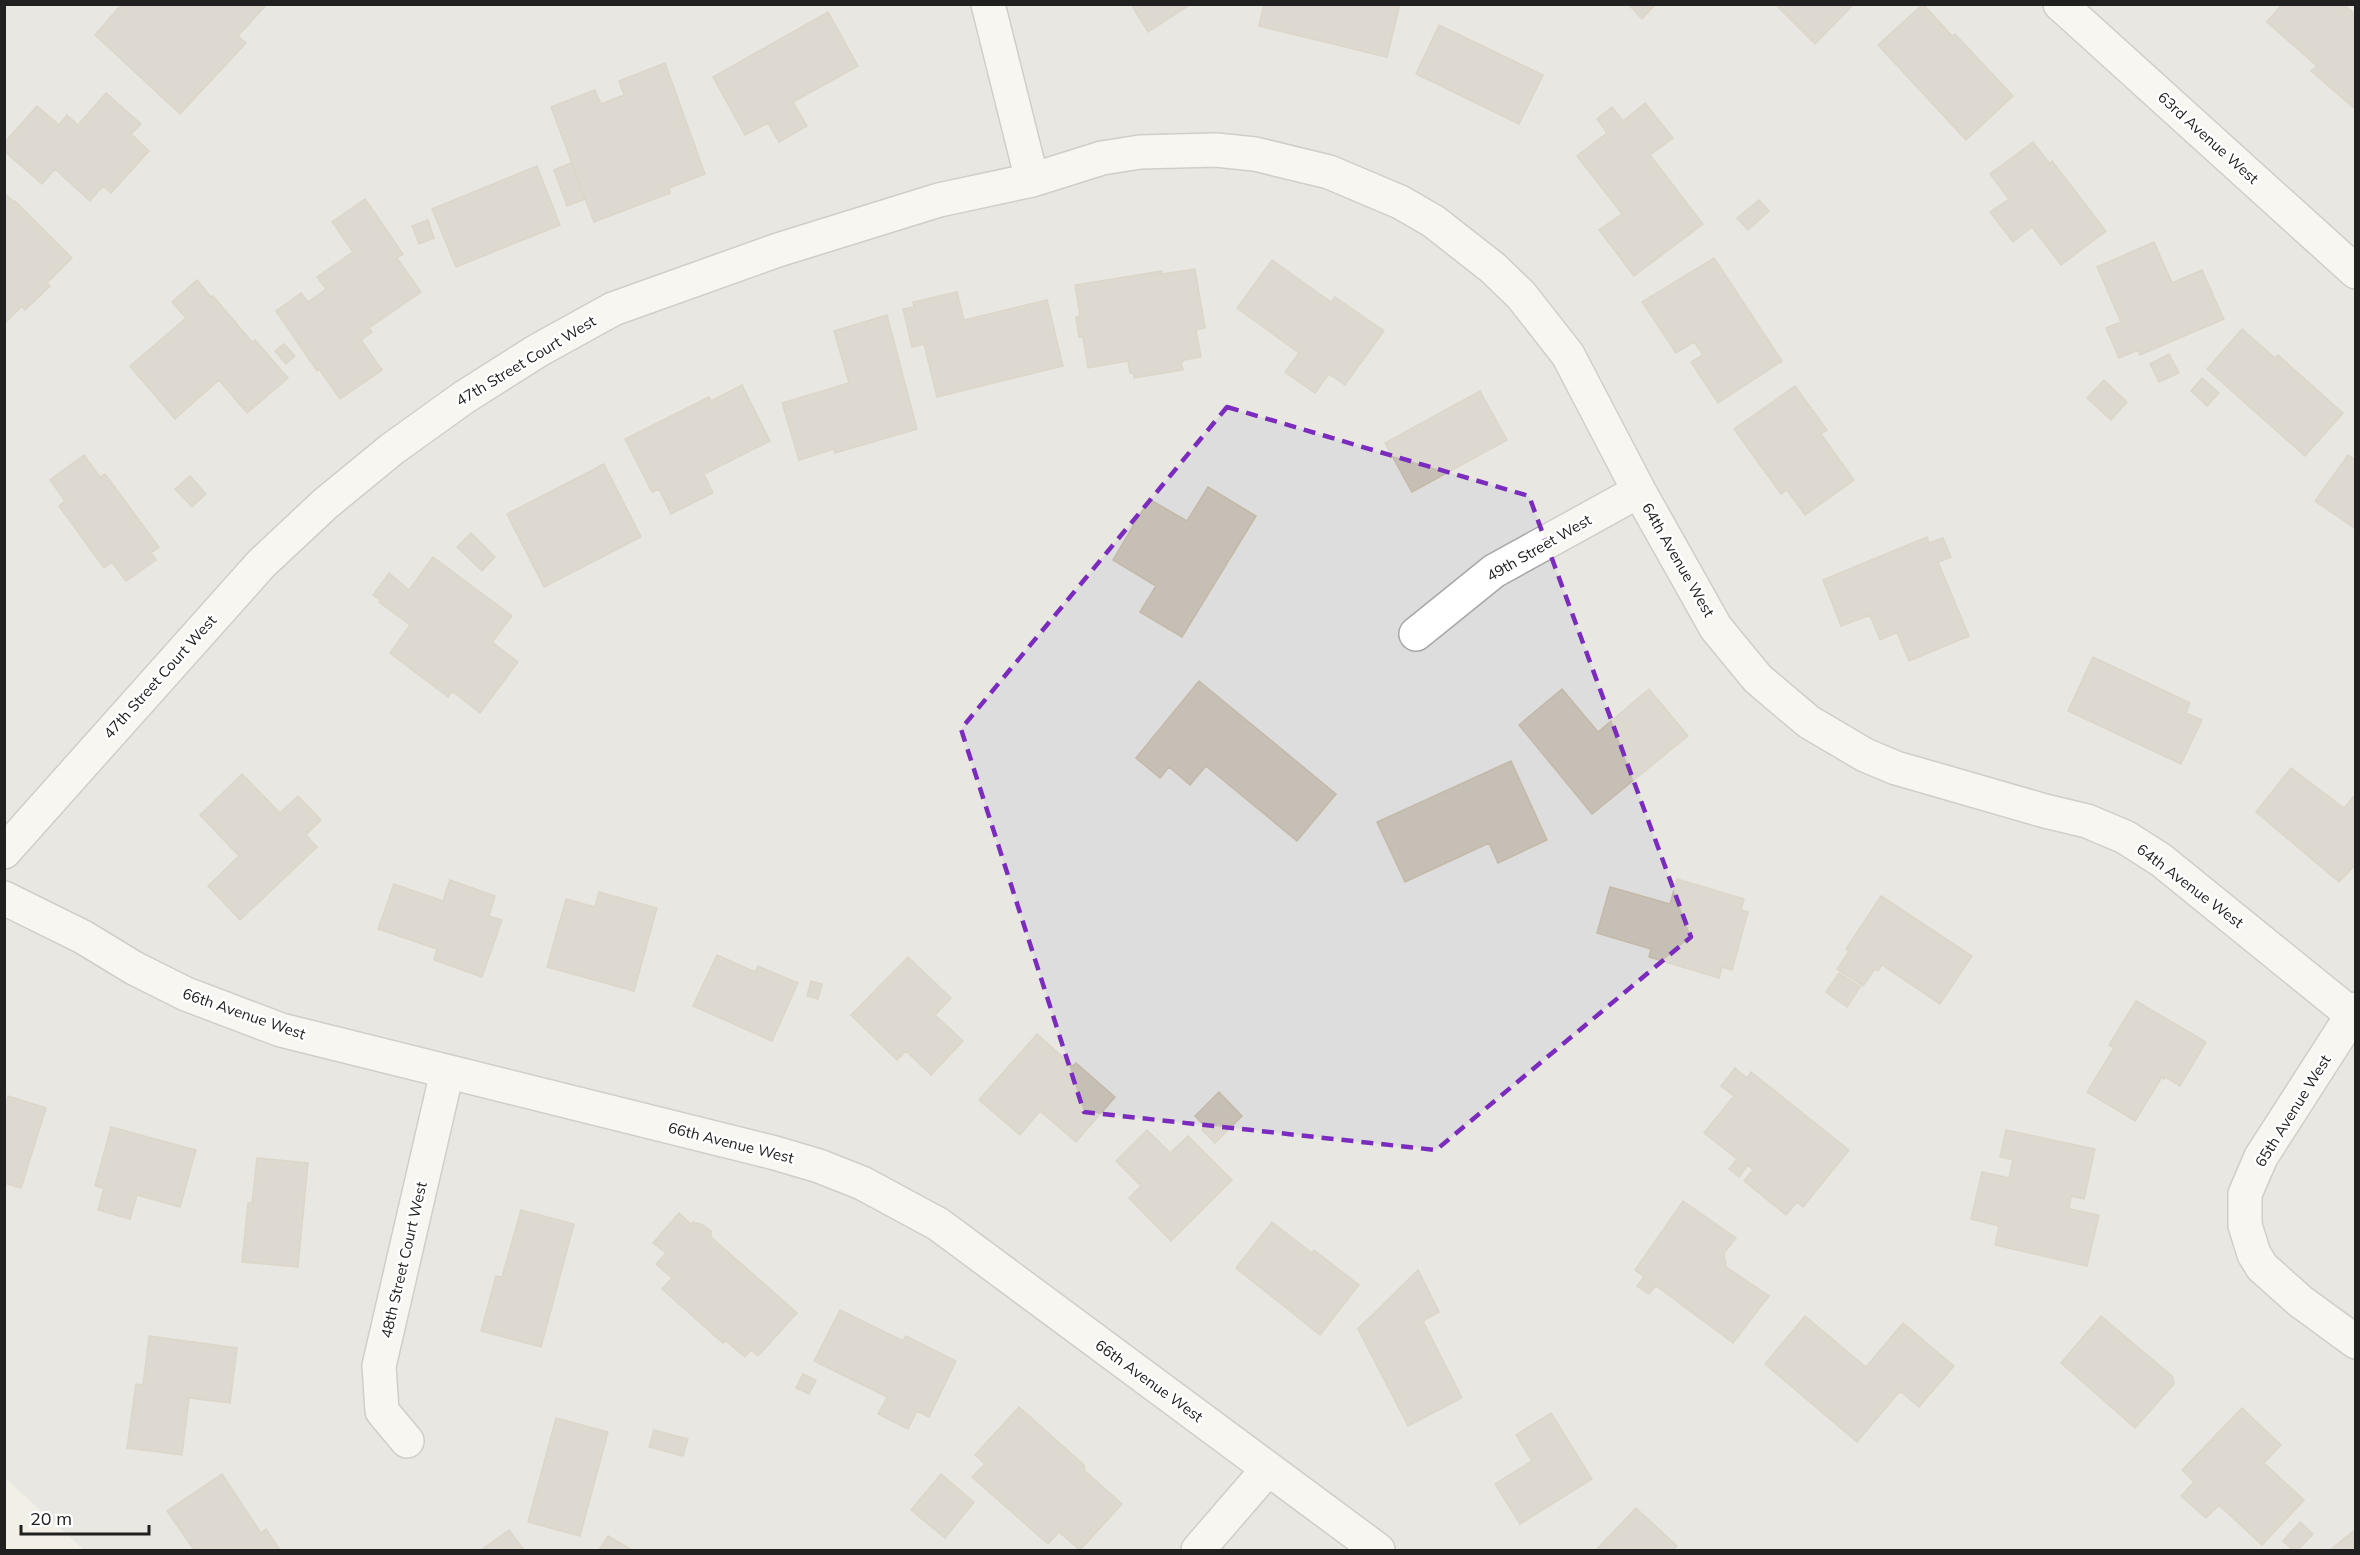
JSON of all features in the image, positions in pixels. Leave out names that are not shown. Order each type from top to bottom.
[{"type":"street","points":[[988,4],[1032,180]]},
{"type":"street","name":"63rd Avenue West","points":[[2060,4],[2355,272]]},
{"type":"street","name":"64th Avenue West","points":[[1032,180],[1102,158],[1140,152],[1216,150],[1255,154],[1329,172],[1400,202],[1433,221],[1493,268],[1521,295],[1568,355],[1639,491],[1716,628],[1758,679],[1809,722],[1865,755],[1896,768],[2087,821],[2125,837],[2161,860],[2353,1011]]},
{"type":"street","name":"47th Street Court West","points":[[4,852],[261,564],[325,504],[392,449],[463,398],[537,351],[613,309],[821,237],[939,200],[1032,180]]},
{"type":"street","name":"49th Street West","points":[[1416,634],[1494,571],[1639,491]]},
{"type":"street","name":"66th Avenue West","points":[[4,898],[83,937],[134,968],[186,994],[280,1030],[775,1153],[819,1166],[862,1183],[938,1224],[1378,1551]]},
{"type":"street","name":"65th Avenue West","points":[[2353,1011],[2329,1053],[2261,1157],[2245,1194],[2245,1225],[2254,1254],[2262,1267],[2300,1301],[2355,1342]]},
{"type":"street","name":"48th Street Court West","points":[[407,1441],[382,1411],[379,1366],[447,1072]]},
{"type":"street","points":[[1198,1551],[1268,1469]]},
{"type":"highlighted area","points":[[1227,407],[1529,496],[1691,937],[1436,1150],[1084,1112],[961,729]]},
{"type":"shaded area","points":[[4,5],[2355,5],[2355,1550],[84,1550],[4,1477]]},
{"type":"building","points":[[122,4],[267,4],[238,36],[246,43],[180,114],[95,35]]},
{"type":"building","points":[[1131,4],[1191,4],[1148,32]]},
{"type":"building","points":[[1264,4],[1400,4],[1387,57],[1259,26]]},
{"type":"building","points":[[1628,4],[1656,4],[1642,19]]},
{"type":"building","points":[[1775,4],[1854,4],[1815,44]]},
{"type":"building","points":[[1923,4],[1952,36],[1955,34],[2013,96],[1966,140],[1878,45]]},
{"type":"building","points":[[2282,4],[2343,4],[2356,15],[2355,109],[2311,71],[2317,66],[2267,22]]},
{"type":"building","points":[[828,12],[858,66],[793,102],[807,126],[779,142],[768,123],[745,135],[713,77]]},
{"type":"building","points":[[1439,25],[1543,75],[1519,124],[1416,74]]},
{"type":"building","points":[[665,63],[705,174],[669,188],[670,193],[594,222],[551,107],[595,90],[601,104],[624,95],[619,81]]},
{"type":"building","points":[[106,93],[141,124],[131,134],[149,151],[111,193],[103,186],[90,201],[55,169],[42,184],[4,151],[4,143],[37,106],[59,125],[67,115],[78,125]]},
{"type":"building","points":[[1645,103],[1673,138],[1650,155],[1703,224],[1634,276],[1599,230],[1622,214],[1577,156],[1607,133],[1597,119],[1612,107],[1623,121]]},
{"type":"building","points":[[2033,142],[2050,164],[2052,161],[2106,231],[2061,265],[2032,227],[2013,242],[1990,212],[2009,199],[1990,174]]},
{"type":"building","points":[[571,163],[585,199],[567,206],[554,170]]},
{"type":"building","points":[[537,166],[560,225],[456,267],[432,209]]},
{"type":"building","points":[[4,193],[15,201],[72,258],[47,283],[50,286],[25,310],[22,306],[4,324]]},
{"type":"building","points":[[365,199],[403,254],[397,258],[421,292],[369,328],[372,332],[361,340],[382,370],[340,399],[319,369],[317,371],[276,311],[301,293],[308,302],[326,289],[317,277],[353,252],[332,222]]},
{"type":"building","points":[[1759,200],[1769,211],[1748,230],[1737,218]]},
{"type":"building","points":[[428,220],[434,238],[419,244],[412,226]]},
{"type":"building","points":[[2154,242],[2172,283],[2202,270],[2224,319],[2140,355],[2138,350],[2119,358],[2106,328],[2121,322],[2097,267]]},
{"type":"building","points":[[1714,258],[1782,361],[1718,403],[1691,362],[1703,355],[1694,342],[1676,353],[1642,302]]},
{"type":"building","points":[[1272,260],[1331,302],[1335,297],[1384,331],[1345,385],[1329,374],[1315,393],[1285,372],[1299,353],[1237,308]]},
{"type":"building","points":[[1195,269],[1205,328],[1196,330],[1201,357],[1184,360],[1181,363],[1183,370],[1134,378],[1133,372],[1130,373],[1128,361],[1088,368],[1083,337],[1079,337],[1076,317],[1080,316],[1075,285],[1162,271],[1162,274]]},
{"type":"building","points":[[197,280],[252,342],[255,340],[288,378],[247,413],[219,380],[175,419],[130,366],[186,318],[172,302]]},
{"type":"building","points":[[957,292],[964,320],[1047,300],[1063,366],[937,397],[924,344],[912,347],[903,309],[914,307],[913,302]]},
{"type":"building","points":[[887,315],[917,429],[835,453],[834,449],[799,460],[782,403],[849,383],[834,331]]},
{"type":"building","points":[[2242,329],[2275,358],[2278,355],[2343,413],[2305,456],[2207,369]]},
{"type":"building","points":[[284,344],[295,356],[286,364],[275,351]]},
{"type":"building","points":[[2169,354],[2179,373],[2159,382],[2150,364]]},
{"type":"building","points":[[2202,378],[2219,393],[2207,406],[2191,391]]},
{"type":"building","points":[[2104,380],[2127,402],[2111,420],[2087,398]]},
{"type":"building","points":[[742,385],[770,441],[704,474],[713,493],[671,514],[659,489],[652,492],[625,439],[709,397],[711,401]]},
{"type":"building","points":[[1795,386],[1827,430],[1821,434],[1854,480],[1805,515],[1787,490],[1781,494],[1734,429]]},
{"type":"building","points":[[1480,391],[1507,440],[1412,492],[1385,443]]},
{"type":"building","points":[[84,455],[100,477],[105,474],[159,547],[151,553],[156,560],[126,581],[112,562],[104,568],[59,506],[65,501],[50,480]]},
{"type":"building","points":[[2348,455],[2356,460],[2356,529],[2315,501]]},
{"type":"building","points":[[604,464],[641,537],[544,587],[507,514]]},
{"type":"building","points":[[190,476],[206,494],[192,507],[175,489]]},
{"type":"building","points":[[1208,487],[1256,516],[1182,637],[1140,612],[1156,586],[1113,560],[1149,499],[1187,521]]},
{"type":"building","points":[[471,533],[495,557],[482,571],[457,547]]},
{"type":"building","points":[[1927,537],[1929,543],[1943,538],[1951,557],[1938,562],[1969,636],[1909,661],[1897,632],[1880,640],[1870,615],[1841,626],[1823,580]]},
{"type":"building","points":[[433,557],[512,616],[492,642],[518,662],[480,713],[452,691],[448,697],[390,653],[410,625],[373,595],[389,573],[409,590]]},
{"type":"building","points":[[2093,657],[2190,703],[2186,713],[2202,720],[2181,764],[2068,711]]},
{"type":"building","points":[[1199,681],[1336,794],[1297,841],[1206,766],[1190,785],[1169,767],[1160,778],[1136,758]]},
{"type":"building","points":[[1562,689],[1598,732],[1649,689],[1688,736],[1592,814],[1519,725]]},
{"type":"building","points":[[1511,761],[1547,840],[1498,863],[1489,843],[1405,882],[1377,822]]},
{"type":"building","points":[[2291,768],[2344,808],[2354,796],[2356,797],[2356,864],[2339,882],[2256,812]]},
{"type":"building","points":[[242,774],[280,813],[298,796],[321,820],[306,835],[317,847],[240,920],[208,886],[239,856],[200,815]]},
{"type":"building","points":[[1677,879],[1744,899],[1741,910],[1748,912],[1732,970],[1722,967],[1719,978],[1649,957],[1651,949],[1597,933],[1610,887],[1670,904]]},
{"type":"building","points":[[450,880],[495,896],[489,916],[502,920],[482,977],[434,960],[437,949],[378,929],[394,884],[443,901]]},
{"type":"building","points":[[599,892],[657,908],[634,991],[547,967],[566,899],[595,907]]},
{"type":"building","points":[[1881,896],[1972,956],[1940,1004],[1882,965],[1878,971],[1875,969],[1863,986],[1837,969],[1849,951],[1846,949]]},
{"type":"building","points":[[717,955],[755,972],[758,966],[798,983],[772,1041],[693,1006]]},
{"type":"building","points":[[908,957],[951,998],[935,1015],[963,1041],[931,1075],[906,1051],[897,1060],[851,1015]]},
{"type":"building","points":[[1839,973],[1860,987],[1847,1007],[1826,992]]},
{"type":"building","points":[[811,981],[822,984],[818,999],[807,996]]},
{"type":"building","points":[[2136,1001],[2206,1042],[2180,1086],[2162,1077],[2135,1121],[2087,1092],[2114,1048],[2109,1045]]},
{"type":"building","points":[[1037,1034],[1073,1066],[1076,1063],[1115,1097],[1076,1142],[1040,1111],[1020,1135],[979,1100]]},
{"type":"building","points":[[1735,1068],[1747,1078],[1751,1072],[1849,1150],[1803,1207],[1797,1202],[1786,1215],[1744,1181],[1753,1170],[1748,1165],[1739,1177],[1729,1169],[1737,1159],[1704,1133],[1734,1096],[1721,1086]]},
{"type":"building","points":[[1219,1092],[1242,1116],[1215,1143],[1202,1130],[1205,1126],[1195,1116]]},
{"type":"building","points":[[8,1096],[46,1108],[21,1188],[4,1183],[4,1100],[7,1101]]},
{"type":"building","points":[[111,1127],[196,1150],[180,1207],[137,1195],[130,1219],[98,1210],[104,1188],[95,1186]]},
{"type":"building","points":[[1147,1130],[1170,1153],[1188,1136],[1232,1180],[1171,1241],[1129,1198],[1141,1186],[1116,1161]]},
{"type":"building","points":[[2006,1130],[2095,1149],[2084,1199],[2071,1196],[2069,1209],[2099,1215],[2087,1266],[1995,1245],[1999,1226],[1971,1219],[1982,1172],[2009,1178],[2013,1160],[2000,1157]]},
{"type":"building","points":[[257,1158],[308,1163],[298,1267],[242,1262],[248,1203],[252,1203]]},
{"type":"building","points":[[1683,1201],[1736,1238],[1724,1253],[1726,1267],[1769,1296],[1733,1343],[1635,1270]]},
{"type":"building","points":[[521,1210],[574,1224],[541,1347],[481,1331],[496,1276],[502,1277]]},
{"type":"building","points":[[679,1213],[691,1224],[693,1222],[703,1225],[711,1231],[711,1237],[797,1313],[758,1356],[751,1350],[745,1357],[725,1340],[723,1343],[662,1289],[672,1278],[656,1264],[666,1253],[653,1243]]},
{"type":"building","points":[[1272,1222],[1312,1253],[1314,1250],[1359,1285],[1320,1335],[1236,1268]]},
{"type":"building","points":[[1418,1270],[1439,1312],[1423,1321],[1462,1398],[1408,1426],[1358,1329]]},
{"type":"building","points":[[1643,1278],[1655,1287],[1649,1294],[1637,1286]]},
{"type":"building","points":[[840,1310],[903,1341],[906,1336],[956,1361],[929,1417],[917,1411],[908,1429],[878,1414],[887,1397],[814,1361]]},
{"type":"building","points":[[1805,1316],[1866,1367],[1903,1323],[1954,1366],[1919,1407],[1900,1391],[1857,1442],[1765,1364]]},
{"type":"building","points":[[2101,1316],[2173,1377],[2174,1384],[2135,1428],[2061,1363]]},
{"type":"building","points":[[149,1336],[237,1348],[230,1403],[189,1398],[182,1455],[127,1448],[136,1384],[143,1385]]},
{"type":"building","points":[[803,1374],[816,1380],[809,1394],[796,1388]]},
{"type":"building","points":[[1019,1407],[1084,1465],[1085,1471],[1122,1504],[1080,1550],[1059,1532],[1048,1544],[972,1477],[985,1464],[975,1455]]},
{"type":"building","points":[[2242,1408],[2281,1445],[2264,1463],[2304,1500],[2262,1545],[2219,1505],[2206,1518],[2181,1496],[2194,1482],[2182,1470]]},
{"type":"building","points":[[1551,1413],[1592,1479],[1520,1524],[1495,1484],[1532,1461],[1516,1435]]},
{"type":"building","points":[[556,1418],[608,1432],[580,1536],[528,1522]]},
{"type":"building","points":[[654,1430],[688,1439],[683,1456],[649,1447]]},
{"type":"building","points":[[222,1474],[261,1533],[266,1529],[280,1550],[194,1550],[167,1511]]},
{"type":"building","points":[[941,1474],[974,1502],[945,1538],[911,1510]]},
{"type":"building","points":[[1636,1508],[1677,1546],[1672,1550],[1596,1550]]},
{"type":"building","points":[[2300,1522],[2313,1534],[2298,1550],[2293,1550],[2283,1541]]},
{"type":"building","points":[[2356,1529],[2356,1550],[2330,1550]]},
{"type":"building","points":[[509,1530],[524,1550],[481,1550]]},
{"type":"building","points":[[608,1536],[632,1550],[599,1550]]}]
